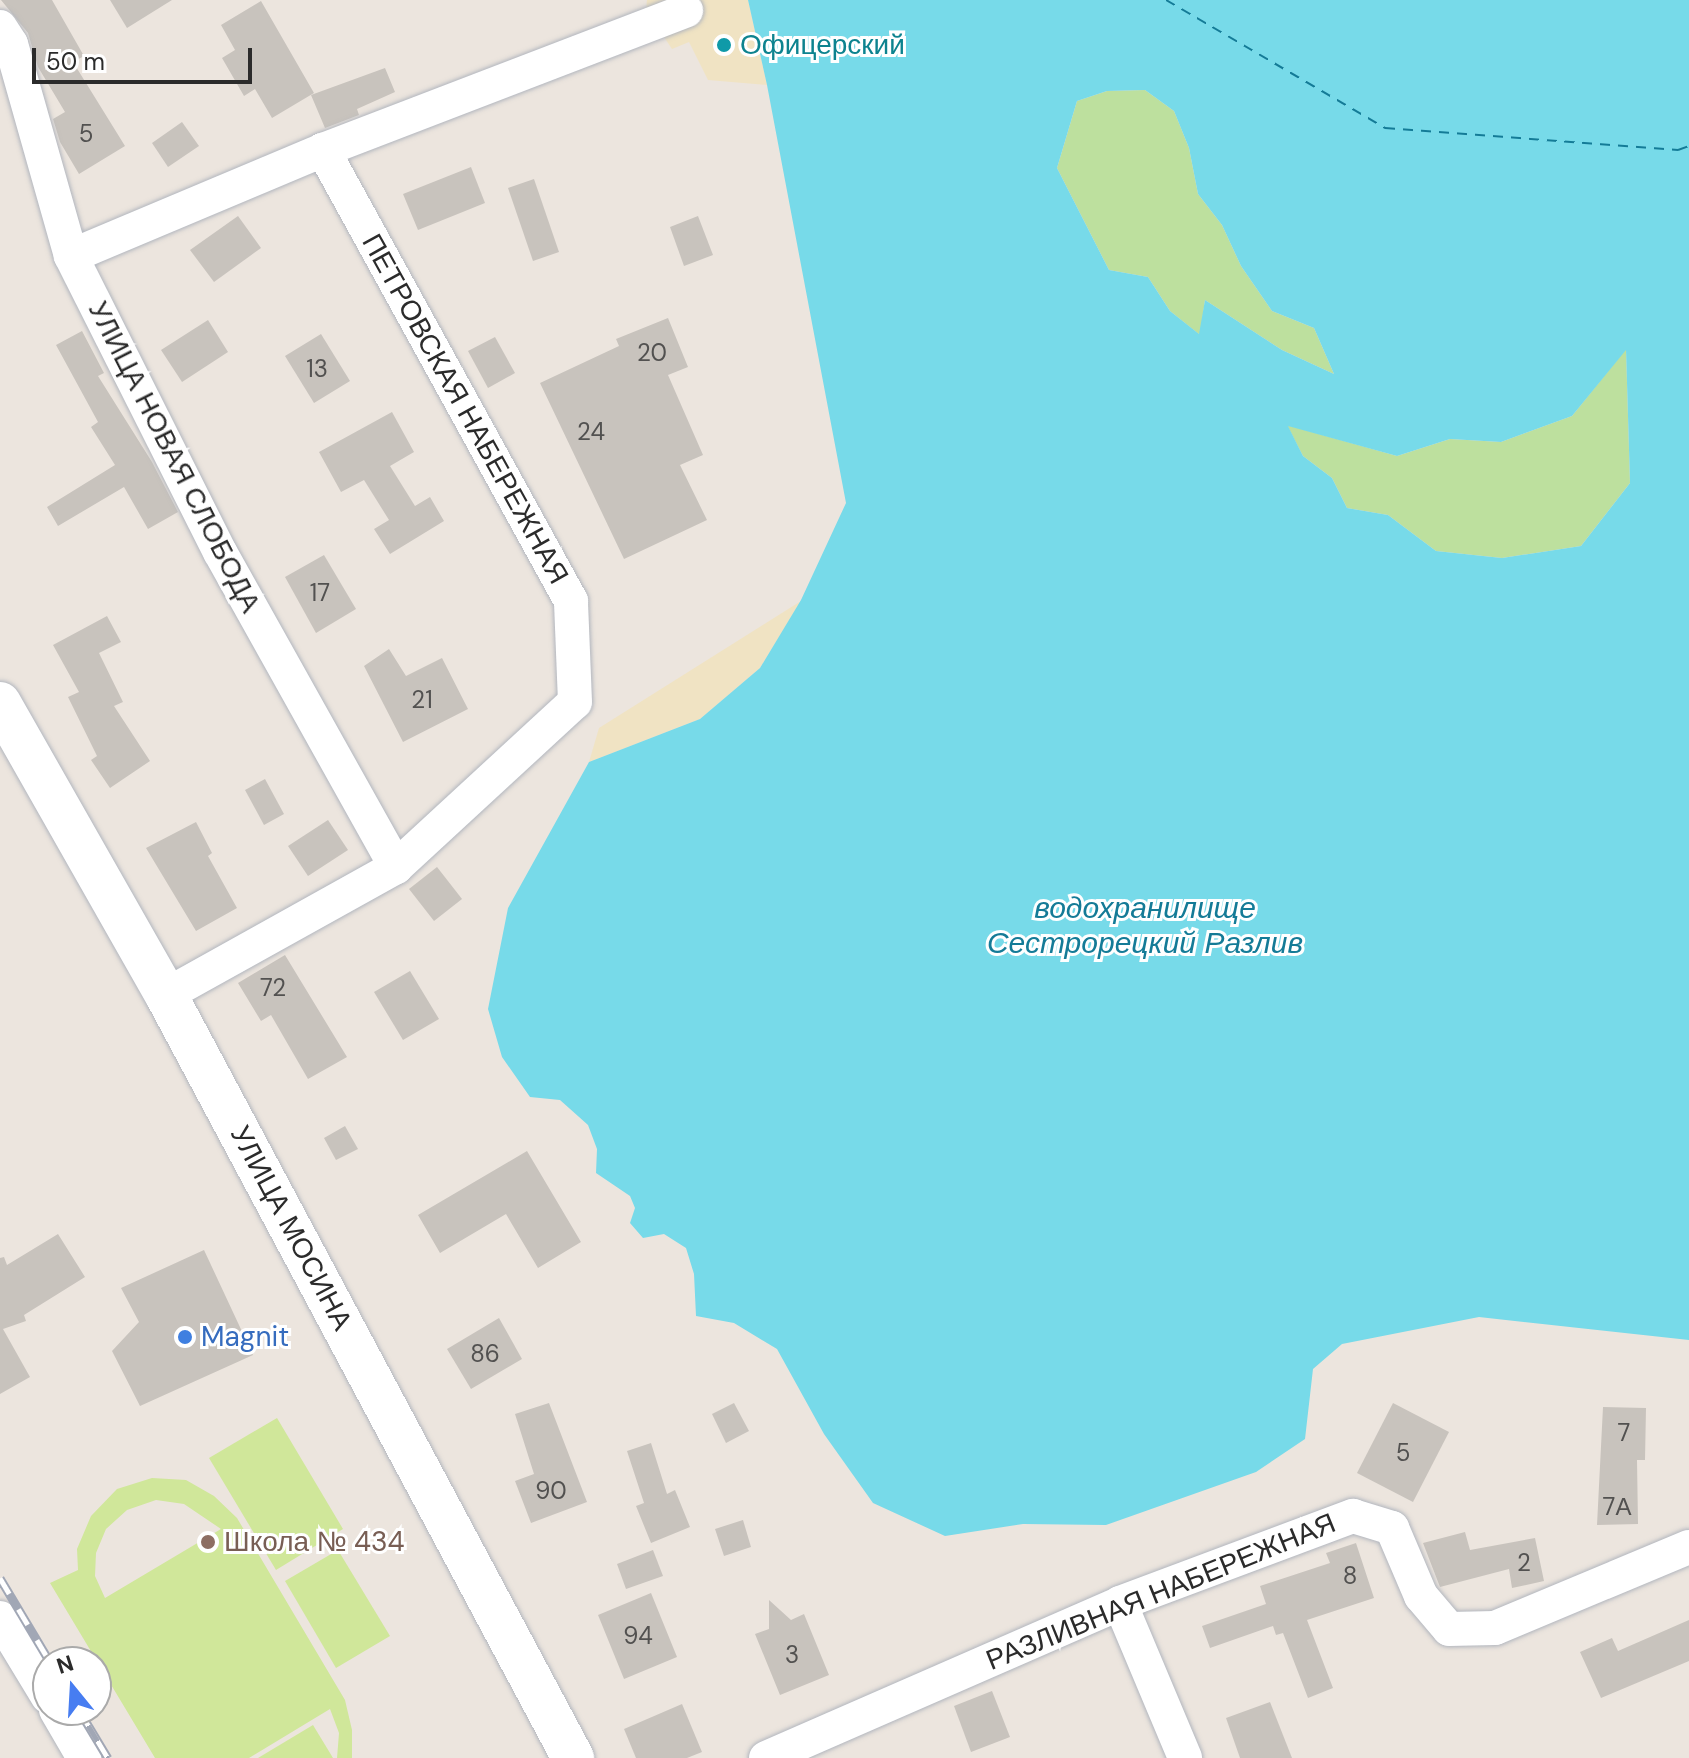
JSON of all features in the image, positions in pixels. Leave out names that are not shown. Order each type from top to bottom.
[{"type":"street","points":[[71,256],[323,150],[686,11]]},
{"type":"street","name":"УЛИЦА НОВАЯ СЛОБОДА","points":[[0,27],[11,44],[71,256],[220,552],[396,867]]},
{"type":"street","name":"ПЕТРОВСКАЯ НАБЕРЕЖНАЯ","points":[[166,995],[396,867],[575,702],[571,601],[323,150]]},
{"type":"street","name":"УЛИЦА МОСИНА","points":[[0,703],[166,995],[573,1758]]},
{"type":"street","name":"РАЗЛИВНАЯ НАБЕРЕЖНАЯ","points":[[766,1758],[1120,1603],[1353,1516],[1392,1528],[1421,1596],[1449,1629],[1495,1628],[1689,1547]]},
{"type":"street","points":[[1120,1603],[1185,1758]]},
{"type":"street","points":[[0,1618],[12,1656],[32,1679]]},
{"type":"street","points":[[65,1726],[84,1758]]},
{"type":"green space","points":[[1145,90],[1174,111],[1189,148],[1198,194],[1222,225],[1241,266],[1272,311],[1314,328],[1334,374],[1282,350],[1205,300],[1200,335],[1170,311],[1148,277],[1109,270],[1057,168],[1077,101],[1107,91]]},
{"type":"green space","points":[[1626,349],[1630,483],[1581,546],[1502,558],[1436,551],[1388,515],[1347,508],[1332,478],[1303,456],[1287,425],[1397,456],[1450,439],[1501,442],[1572,416]]},
{"type":"green space","points":[[277,1418],[343,1529],[276,1570],[209,1458]]},
{"type":"green space","points":[[152,1478],[186,1480],[214,1496],[237,1518],[345,1700],[352,1730],[352,1758],[337,1758],[339,1733],[330,1709],[249,1758],[155,1758],[112,1686],[112,1646],[88,1646],[50,1583],[78,1570],[77,1549],[91,1516],[117,1489]],"holes":[[[156,1500],[184,1504],[221,1529],[105,1598],[95,1576],[96,1553],[106,1529],[127,1510]]]},
{"type":"green space","points":[[338,1550],[390,1636],[336,1668],[285,1581]]},
{"type":"green space","points":[[313,1725],[333,1758],[258,1758]]},
{"type":"sand","name":"Офицерский","points":[[647,0],[748,0],[767,85],[708,80],[689,42],[672,49],[646,10]]},
{"type":"sand","points":[[801,601],[760,668],[700,719],[589,762],[599,728]]},
{"type":"water","name":"водохранилище Сестрорецкий Разлив","points":[[748,0],[1689,0],[1689,1340],[1479,1317],[1342,1344],[1313,1369],[1305,1439],[1256,1472],[1106,1525],[1023,1524],[945,1536],[873,1503],[824,1434],[777,1349],[734,1323],[696,1316],[694,1274],[686,1248],[664,1234],[643,1238],[630,1223],[635,1208],[630,1196],[596,1173],[597,1149],[588,1125],[560,1100],[530,1097],[502,1057],[488,1009],[508,908],[589,762],[700,719],[760,668],[801,600],[846,503]],"holes":[[[1145,90],[1174,111],[1189,148],[1198,194],[1222,225],[1241,266],[1272,311],[1314,328],[1334,374],[1282,350],[1205,300],[1199,334],[1170,311],[1148,277],[1109,270],[1057,168],[1077,101],[1107,91]],[[1626,350],[1630,483],[1581,546],[1502,558],[1436,551],[1388,515],[1347,508],[1332,478],[1303,456],[1288,426],[1397,456],[1450,439],[1501,442],[1572,416]]]},
{"type":"building","points":[[1,0],[52,0],[84,56],[73,62],[125,146],[79,174],[60,142],[53,119],[65,112],[38,67],[28,33]]},
{"type":"building","points":[[110,0],[172,0],[127,28]]},
{"type":"building","points":[[261,1],[314,93],[272,118],[255,89],[244,96],[222,58],[235,50],[221,25]]},
{"type":"building","points":[[385,68],[395,92],[357,109],[359,115],[325,128],[311,95]]},
{"type":"building","points":[[182,122],[199,146],[168,167],[152,143]]},
{"type":"building","points":[[471,167],[485,203],[418,230],[403,194]]},
{"type":"building","points":[[534,179],[559,252],[533,261],[508,188]]},
{"type":"building","points":[[238,216],[261,248],[214,282],[190,250]]},
{"type":"building","points":[[698,216],[713,255],[684,266],[670,227]]},
{"type":"building","points":[[668,318],[688,367],[668,375],[703,455],[680,465],[707,520],[624,559],[540,383],[619,346],[616,339]]},
{"type":"building","points":[[208,320],[228,352],[182,382],[161,350]]},
{"type":"building","points":[[82,331],[104,373],[98,376],[152,462],[178,512],[148,529],[124,487],[58,526],[47,507],[115,465],[91,427],[98,422],[56,345]]},
{"type":"building","points":[[321,334],[350,381],[314,403],[285,356]]},
{"type":"building","points":[[495,337],[515,373],[488,388],[468,351]]},
{"type":"building","points":[[392,412],[414,452],[390,466],[415,506],[430,497],[444,521],[390,554],[374,529],[389,520],[364,480],[341,492],[319,452]]},
{"type":"building","points":[[324,555],[356,609],[316,633],[285,577]]},
{"type":"building","points":[[107,616],[121,642],[99,653],[123,702],[114,706],[150,761],[110,788],[91,760],[97,756],[68,697],[79,692],[53,645]]},
{"type":"building","points":[[389,649],[406,676],[442,658],[468,709],[403,742],[364,666]]},
{"type":"building","points":[[265,779],[284,814],[264,825],[245,790]]},
{"type":"building","points":[[328,820],[348,850],[308,876],[288,846]]},
{"type":"building","points":[[196,822],[212,853],[208,856],[237,908],[196,931],[146,848]]},
{"type":"building","points":[[437,867],[462,899],[434,921],[409,889]]},
{"type":"building","points":[[285,955],[347,1057],[308,1079],[271,1015],[261,1021],[238,983]]},
{"type":"building","points":[[410,971],[439,1019],[403,1040],[374,992]]},
{"type":"building","points":[[345,1126],[358,1149],[336,1160],[324,1138]]},
{"type":"building","points":[[527,1151],[581,1242],[538,1268],[506,1214],[440,1253],[418,1215]]},
{"type":"building","points":[[58,1234],[85,1277],[24,1315],[26,1321],[3,1329],[30,1377],[0,1394],[0,1258],[4,1257],[7,1265]]},
{"type":"building","name":"Magnit","points":[[204,1250],[253,1355],[140,1406],[112,1351],[139,1322],[121,1288]]},
{"type":"building","points":[[499,1318],[522,1359],[471,1389],[447,1349]]},
{"type":"building","points":[[549,1403],[587,1502],[531,1523],[515,1481],[534,1474],[515,1414]]},
{"type":"building","points":[[734,1403],[749,1431],[726,1443],[712,1414]]},
{"type":"building","points":[[1393,1403],[1449,1432],[1413,1502],[1357,1473]]},
{"type":"building","points":[[1603,1407],[1646,1408],[1645,1460],[1637,1460],[1638,1524],[1597,1525]]},
{"type":"building","points":[[651,1443],[667,1494],[675,1490],[690,1527],[651,1543],[636,1506],[644,1503],[627,1451]]},
{"type":"building","points":[[743,1520],[751,1547],[724,1556],[715,1529]]},
{"type":"building","points":[[1465,1532],[1470,1550],[1535,1538],[1544,1581],[1512,1588],[1509,1569],[1440,1587],[1423,1543]]},
{"type":"building","points":[[1356,1543],[1374,1598],[1307,1620],[1333,1688],[1308,1698],[1283,1633],[1276,1635],[1273,1626],[1210,1648],[1202,1626],[1266,1604],[1260,1586],[1330,1563],[1326,1553]]},
{"type":"building","points":[[653,1550],[663,1576],[626,1589],[617,1564]]},
{"type":"building","points":[[651,1593],[677,1657],[624,1679],[598,1615]]},
{"type":"building","points":[[769,1600],[791,1620],[804,1614],[829,1675],[780,1695],[755,1634],[769,1629]]},
{"type":"building","points":[[1689,1620],[1689,1661],[1601,1698],[1580,1652],[1612,1638],[1618,1651]]},
{"type":"building","points":[[992,1691],[1010,1737],[971,1752],[954,1706]]},
{"type":"building","points":[[1270,1702],[1292,1758],[1240,1758],[1226,1718]]},
{"type":"building","points":[[682,1704],[702,1752],[687,1758],[636,1758],[624,1729]]},
{"type":"ferry route","points":[[1166,0],[1385,128],[1678,150],[1689,146]]},
{"type":"railway","points":[[0,1578],[40,1646]]},
{"type":"railway","points":[[89,1726],[108,1758]]},
{"type":"place","name":"Офицерский","points":[[724,45]]},
{"type":"place","name":"Magnit","points":[[185,1337]]},
{"type":"place","name":"Школа № 434","points":[[208,1542]]}]
